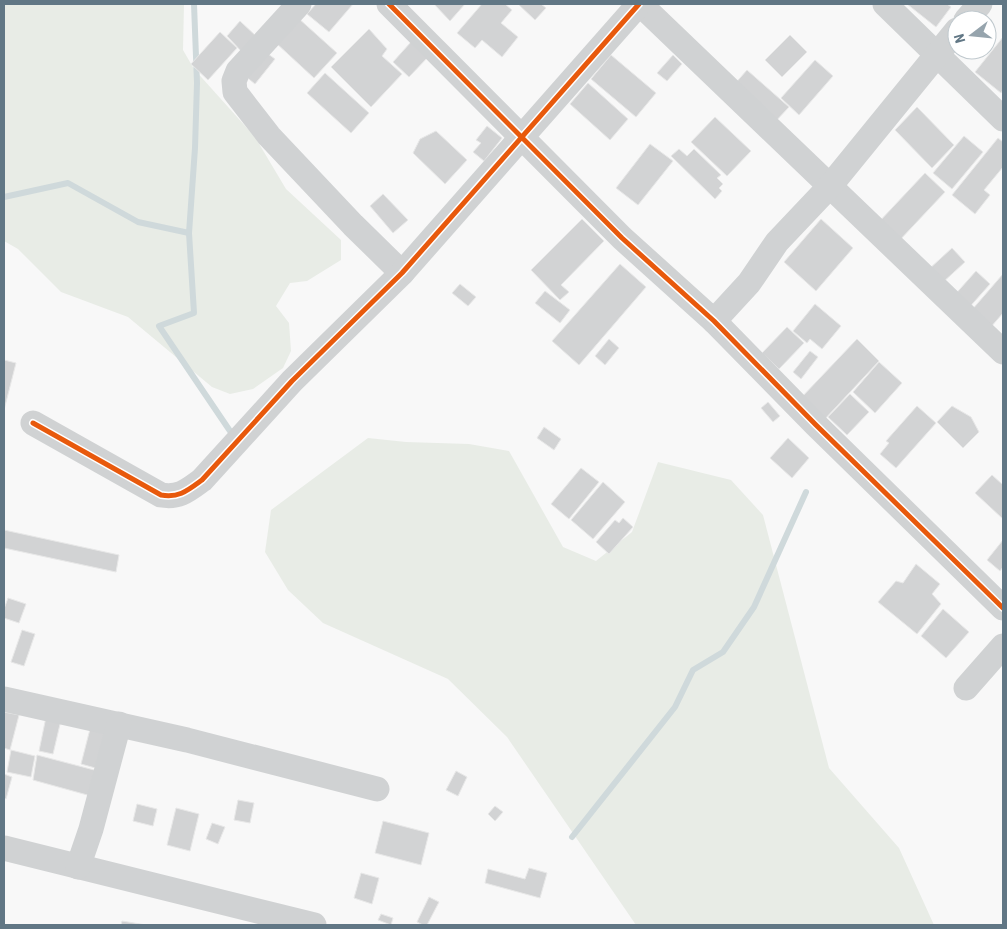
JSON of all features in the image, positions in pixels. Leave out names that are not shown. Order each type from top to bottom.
[{"type":"street","points":[[299,4],[238,71],[234,81],[235,92],[269,136],[353,225],[402,273]]},
{"type":"street","points":[[389,4],[622,238],[714,321],[816,425],[1003,608]]},
{"type":"street","points":[[33,423],[161,495],[172,497],[184,493],[202,480],[292,381],[402,273],[639,4],[1003,352]]},
{"type":"street","points":[[884,4],[1003,119]]},
{"type":"street","points":[[714,321],[749,283],[777,242],[830,186],[947,42]]},
{"type":"street","points":[[966,688],[1003,646]]},
{"type":"street","points":[[4,699],[196,742],[377,790]]},
{"type":"street","points":[[78,866],[91,829],[119,724]]},
{"type":"street","points":[[4,848],[314,925]]},
{"type":"shaded area","points":[[4,4],[184,4],[183,50],[194,69],[255,137],[286,189],[341,240],[341,260],[307,281],[290,283],[276,306],[289,323],[291,351],[283,368],[253,389],[230,394],[212,387],[128,317],[61,292],[18,249],[4,241]]},
{"type":"shaded area","points":[[368,438],[406,442],[469,444],[509,451],[563,547],[596,561],[632,532],[658,462],[731,480],[763,515],[829,768],[899,848],[934,925],[636,925],[507,737],[448,679],[323,623],[288,590],[265,552],[271,510]]},
{"type":"building","points":[[316,4],[353,4],[329,32],[307,14]]},
{"type":"building","points":[[434,4],[465,4],[450,21]]},
{"type":"building","points":[[482,4],[505,4],[512,10],[501,23],[518,37],[502,57],[482,40],[475,48],[457,33]]},
{"type":"building","points":[[518,4],[541,4],[546,8],[535,20]]},
{"type":"building","points":[[907,4],[947,4],[951,7],[936,27]]},
{"type":"building","points":[[297,17],[337,53],[314,78],[275,42]]},
{"type":"building","points":[[240,21],[257,37],[242,52],[227,36]]},
{"type":"building","points":[[369,29],[387,49],[382,56],[402,74],[371,107],[331,67]]},
{"type":"building","points":[[220,32],[237,48],[208,80],[191,64]]},
{"type":"building","points":[[790,35],[807,52],[782,77],[765,60]]},
{"type":"building","points":[[1003,37],[1003,90],[1001,93],[975,72],[985,60],[997,60],[997,44]]},
{"type":"building","points":[[411,42],[428,57],[409,77],[393,62]]},
{"type":"building","points":[[264,51],[275,59],[255,84],[244,75]]},
{"type":"building","points":[[611,55],[656,93],[636,117],[591,79]]},
{"type":"building","points":[[673,55],[682,64],[667,81],[657,73]]},
{"type":"building","points":[[815,60],[833,76],[799,115],[781,98]]},
{"type":"building","points":[[747,70],[789,107],[774,123],[733,86]]},
{"type":"building","points":[[325,73],[369,113],[351,133],[307,93]]},
{"type":"building","points":[[588,83],[628,119],[610,140],[570,104]]},
{"type":"building","points":[[917,107],[954,145],[932,168],[895,130]]},
{"type":"building","points":[[715,117],[751,151],[727,176],[691,142]]},
{"type":"building","points":[[487,126],[502,138],[484,161],[473,152],[481,143],[476,140]]},
{"type":"building","points":[[436,131],[467,160],[445,184],[413,153],[420,139]]},
{"type":"building","points":[[964,136],[983,152],[952,189],[933,173]]},
{"type":"building","points":[[998,138],[1003,142],[1003,167],[984,190],[990,195],[975,214],[952,195]]},
{"type":"building","points":[[650,144],[673,161],[638,205],[616,188]]},
{"type":"building","points":[[679,149],[687,156],[694,149],[721,175],[717,178],[723,184],[719,188],[722,191],[715,199],[671,156]]},
{"type":"building","points":[[925,173],[945,192],[897,243],[877,224]]},
{"type":"building","points":[[383,194],[408,220],[393,233],[370,206]]},
{"type":"building","points":[[582,219],[604,241],[561,285],[569,292],[560,300],[531,270]]},
{"type":"building","points":[[821,219],[853,248],[816,291],[784,262]]},
{"type":"building","points":[[952,248],[965,262],[941,284],[928,270]]},
{"type":"building","points":[[620,264],[646,287],[579,365],[552,341]]},
{"type":"building","points":[[976,271],[990,284],[966,311],[952,298]]},
{"type":"building","points":[[1003,274],[1003,313],[990,328],[971,311]]},
{"type":"building","points":[[460,284],[476,297],[468,306],[452,293]]},
{"type":"building","points":[[545,291],[570,310],[560,323],[535,303]]},
{"type":"building","points":[[815,304],[841,326],[822,349],[810,339],[807,343],[793,331]]},
{"type":"building","points":[[787,327],[804,343],[779,369],[762,353]]},
{"type":"building","points":[[609,339],[619,348],[605,365],[595,356]]},
{"type":"building","points":[[857,339],[879,361],[823,421],[800,399]]},
{"type":"building","points":[[810,351],[818,357],[801,379],[793,372]]},
{"type":"building","points":[[4,360],[16,363],[4,410]]},
{"type":"building","points":[[879,362],[902,383],[875,413],[853,392]]},
{"type":"building","points":[[850,394],[869,412],[847,435],[828,417]]},
{"type":"building","points":[[768,402],[780,416],[773,422],[761,408]]},
{"type":"building","points":[[917,406],[936,423],[896,468],[880,454],[889,443],[886,441]]},
{"type":"building","points":[[952,406],[971,417],[979,432],[963,448],[937,422]]},
{"type":"building","points":[[544,427],[561,439],[554,450],[537,438]]},
{"type":"building","points":[[788,438],[809,458],[792,478],[770,458]]},
{"type":"building","points":[[581,468],[599,482],[569,519],[551,504]]},
{"type":"building","points":[[992,475],[1003,485],[1003,519],[975,493]]},
{"type":"building","points":[[603,482],[625,502],[593,539],[571,520]]},
{"type":"building","points":[[623,518],[633,527],[609,554],[596,542],[615,520],[619,523]]},
{"type":"building","points":[[4,530],[119,555],[116,572],[4,548]]},
{"type":"building","points":[[1003,540],[1003,567],[1000,571],[987,560]]},
{"type":"building","points":[[916,564],[940,584],[932,594],[941,604],[917,634],[878,602],[896,581],[903,583]]},
{"type":"building","points":[[8,598],[26,604],[19,623],[4,618],[4,609]]},
{"type":"building","points":[[943,609],[969,632],[946,658],[921,636]]},
{"type":"building","points":[[22,630],[35,634],[24,666],[11,662]]},
{"type":"building","points":[[4,712],[19,715],[10,750],[4,748]]},
{"type":"building","points":[[46,717],[61,720],[53,754],[39,751]]},
{"type":"building","points":[[90,729],[108,734],[99,769],[81,764]]},
{"type":"building","points":[[11,750],[35,756],[31,777],[7,772]]},
{"type":"building","points":[[37,755],[98,771],[91,796],[33,780]]},
{"type":"building","points":[[456,771],[467,777],[458,796],[446,790]]},
{"type":"building","points":[[4,774],[12,777],[6,799],[4,798]]},
{"type":"building","points":[[238,800],[254,803],[250,823],[234,820]]},
{"type":"building","points":[[137,804],[157,809],[153,826],[133,821]]},
{"type":"building","points":[[495,806],[503,812],[495,821],[488,814]]},
{"type":"building","points":[[176,808],[199,814],[190,851],[167,845]]},
{"type":"building","points":[[383,821],[429,833],[421,865],[375,853]]},
{"type":"building","points":[[212,823],[225,827],[218,844],[206,839]]},
{"type":"building","points":[[529,868],[547,873],[540,898],[485,883],[488,869],[525,879]]},
{"type":"building","points":[[361,873],[379,878],[372,904],[354,898]]},
{"type":"building","points":[[429,897],[439,902],[427,925],[423,925],[417,922]]},
{"type":"building","points":[[381,914],[393,918],[391,925],[378,920]]},
{"type":"building","points":[[122,921],[146,925],[121,925]]},
{"type":"waterway","points":[[194,4],[197,83],[189,233],[194,313],[159,326],[230,431]]},
{"type":"waterway","points":[[4,197],[68,183],[138,222],[189,233]]},
{"type":"waterway","points":[[572,837],[675,707],[693,670],[723,652],[754,607],[806,492]]},
{"type":"cycle path","points":[[389,4],[622,238],[714,321],[816,425],[1003,608]]},
{"type":"cycle path","points":[[33,423],[161,495],[167,496],[183,493],[192,487],[202,480],[292,381],[402,273],[639,4]]}]
